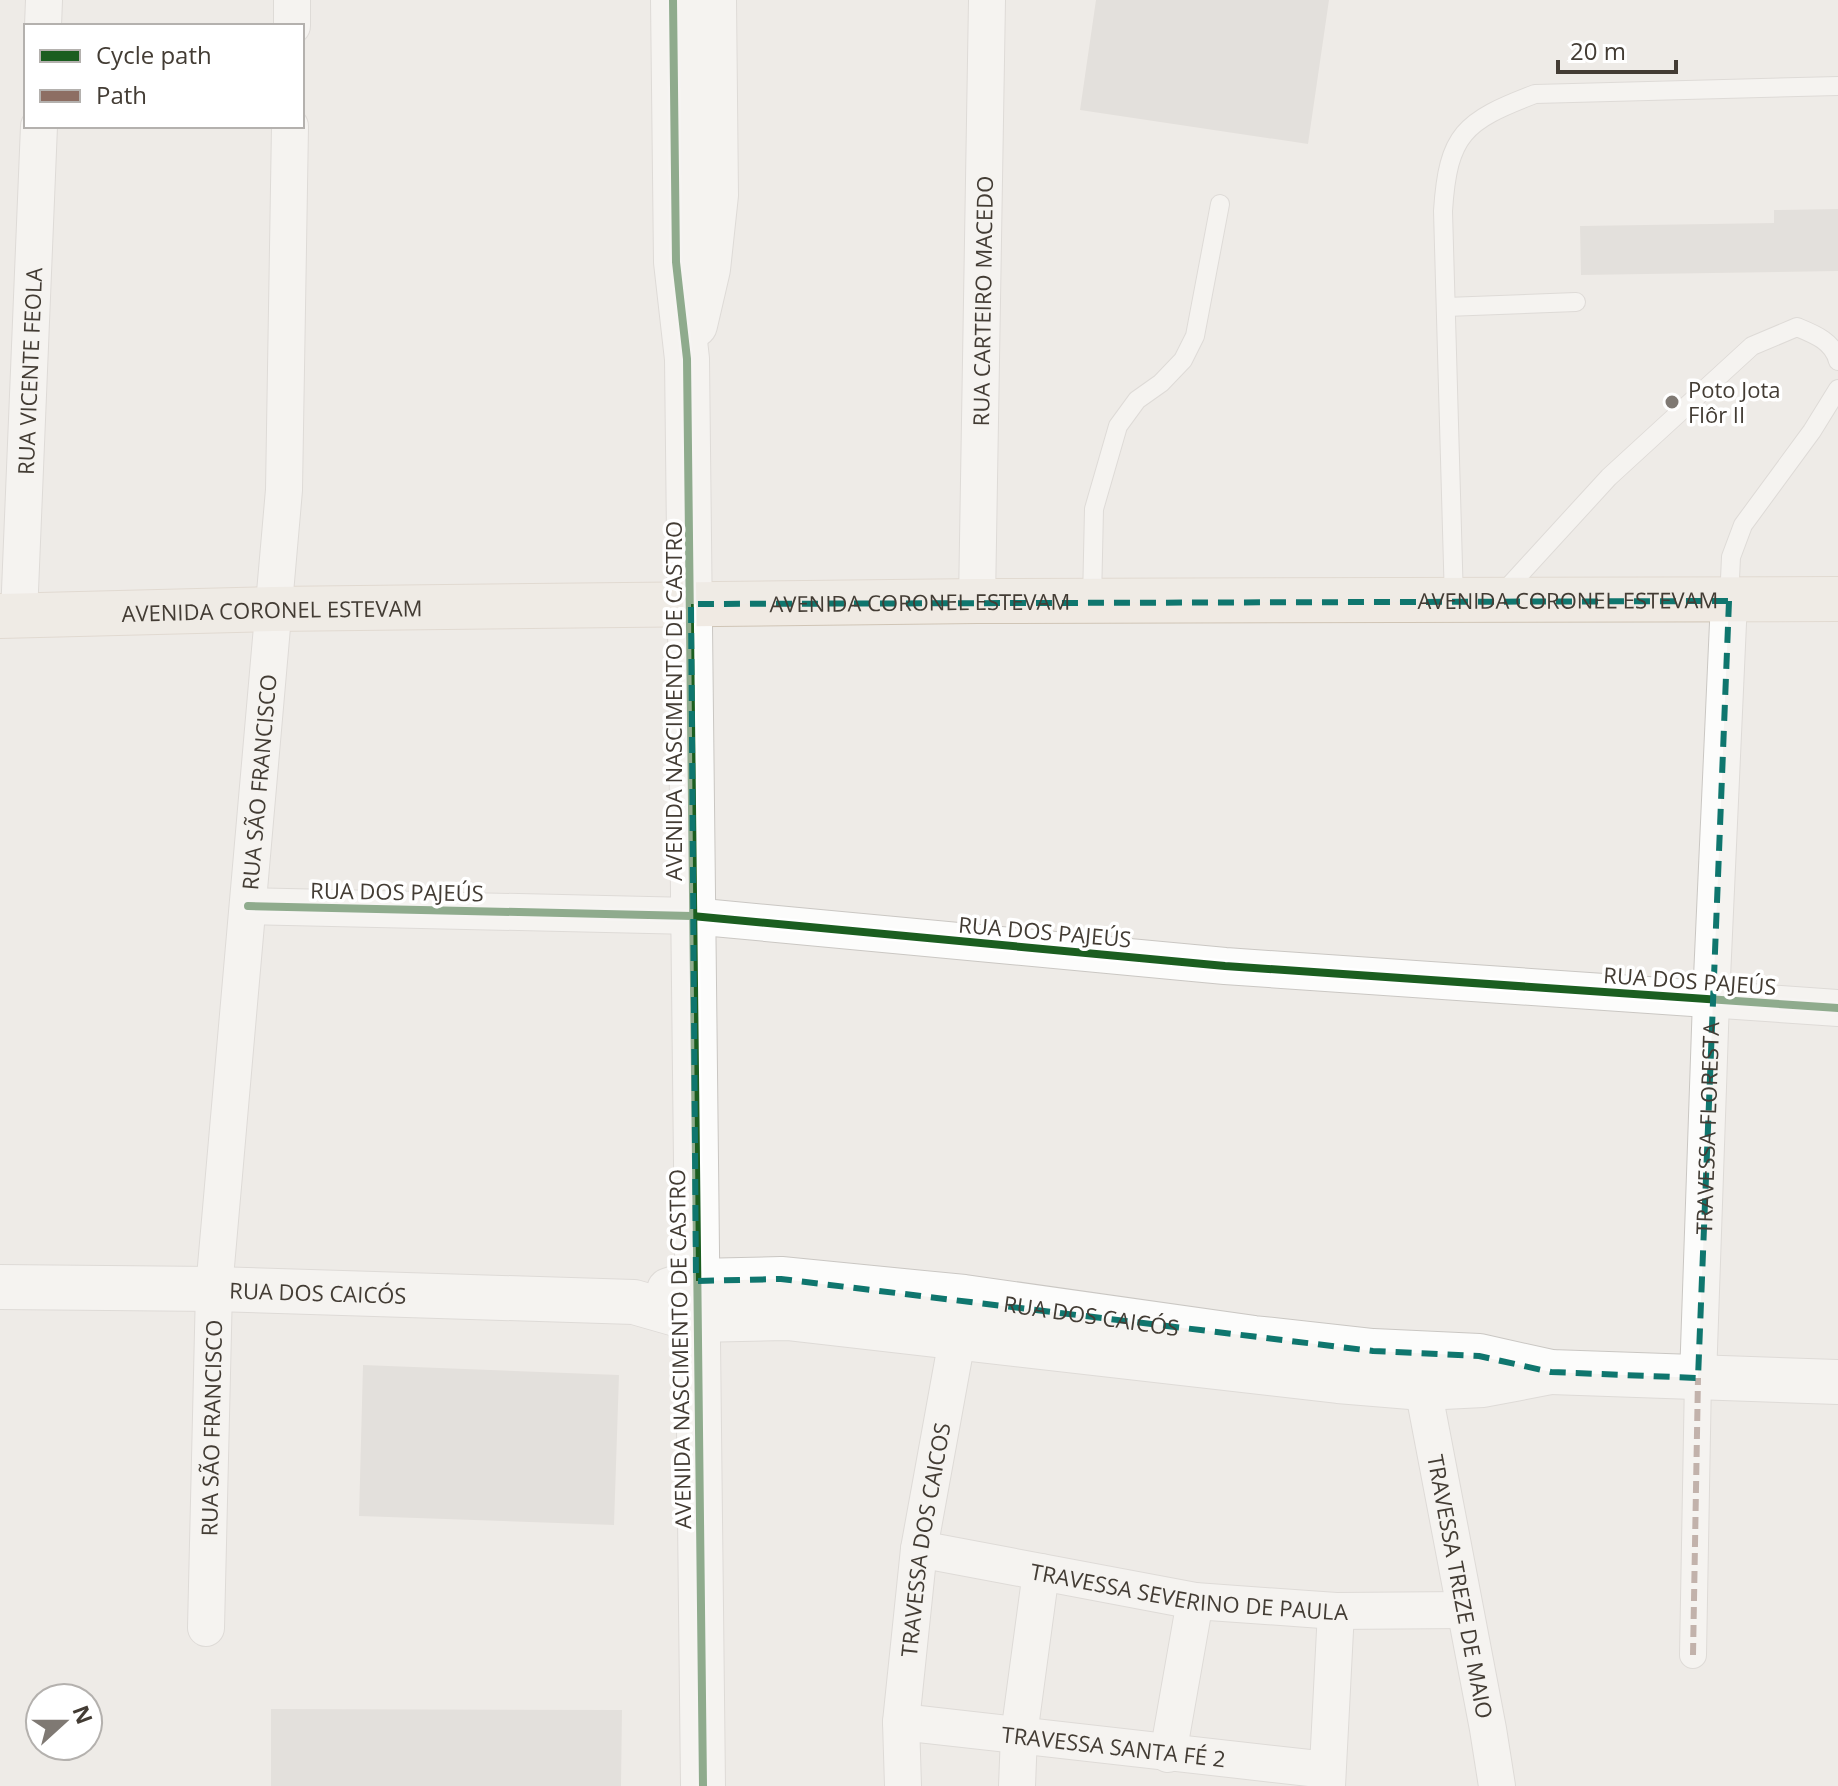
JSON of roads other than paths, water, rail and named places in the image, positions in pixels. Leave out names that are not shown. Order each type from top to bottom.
[{"type":"main road","name":"AVENIDA CORONEL ESTEVAM","points":[[9,616],[273,609],[977,601],[1838,599]]},
{"type":"street","points":[[43,24],[44,0]]},
{"type":"street","points":[[292,0],[292,24]]},
{"type":"street","name":"AVENIDA NASCIMENTO DE CASTRO","points":[[673,0],[676,262],[687,359],[703,1786]]},
{"type":"street","name":"AVENIDA NASCIMENTO DE CASTRO","points":[[687,359],[708,269],[716,195],[714,0]]},
{"type":"street","name":"RUA CARTEIRO MACEDO","points":[[977,601],[987,0]]},
{"type":"street","name":"RUA VICENTE FEOLA","points":[[9,616],[39,128]]},
{"type":"street","name":"RUA SÃO FRANCISCO","points":[[206,1628],[214,1289],[284,490],[290,128]]},
{"type":"street","name":"TRAVESSA FLORESTA","points":[[1693,1655],[1698,1378],[1729,601]]},
{"type":"street","name":"RUA DOS PAJEÚS","points":[[248,906],[692,916],[1225,966],[1838,1008]]},
{"type":"street","name":"RUA DOS CAICÓS","points":[[0,1287],[214,1289],[634,1302],[697,1300],[787,1318],[961,1318],[1254,1338],[1373,1351],[1479,1356],[1551,1372],[1838,1382]]},
{"type":"street","name":"RUA DOS CAICÓS","points":[[961,1318],[1423,1388],[1483,1385],[1551,1372]]},
{"type":"street","name":"TRAVESSA DOS CAICOS","points":[[903,1786],[901,1722],[919,1549],[961,1318]]},
{"type":"street","name":"TRAVESSA TREZE DE MAIO","points":[[1423,1388],[1497,1786]]},
{"type":"street","name":"TRAVESSA SEVERINO DE PAULA","points":[[919,1549],[1195,1601],[1336,1611],[1464,1610]]},
{"type":"street","points":[[1017,1786],[1019,1735],[1041,1572]]},
{"type":"street","points":[[1168,1754],[1195,1601]]},
{"type":"street","points":[[1327,1778],[1336,1611]]},
{"type":"street","name":"TRAVESSA SANTA FÉ 2","points":[[901,1722],[1168,1754],[1327,1778]]},
{"type":"lane","points":[[1475,601],[1446,307],[1445,173],[1455,146],[1474,123],[1502,107],[1535,94],[1838,86]]},
{"type":"lane","points":[[1092,601],[1094,509],[1118,426],[1137,400],[1161,383],[1183,360],[1195,336],[1220,204]]},
{"type":"lane","points":[[1446,307],[1576,302]]},
{"type":"lane","points":[[1475,601],[1752,346],[1797,327],[1822,338],[1837,355],[1838,361]]},
{"type":"lane","points":[[1729,601],[1731,557],[1743,525],[1829,407],[1838,389]]},
{"type":"place","name":"Poto Jota Flôr II","points":[[1672,402]]}]
